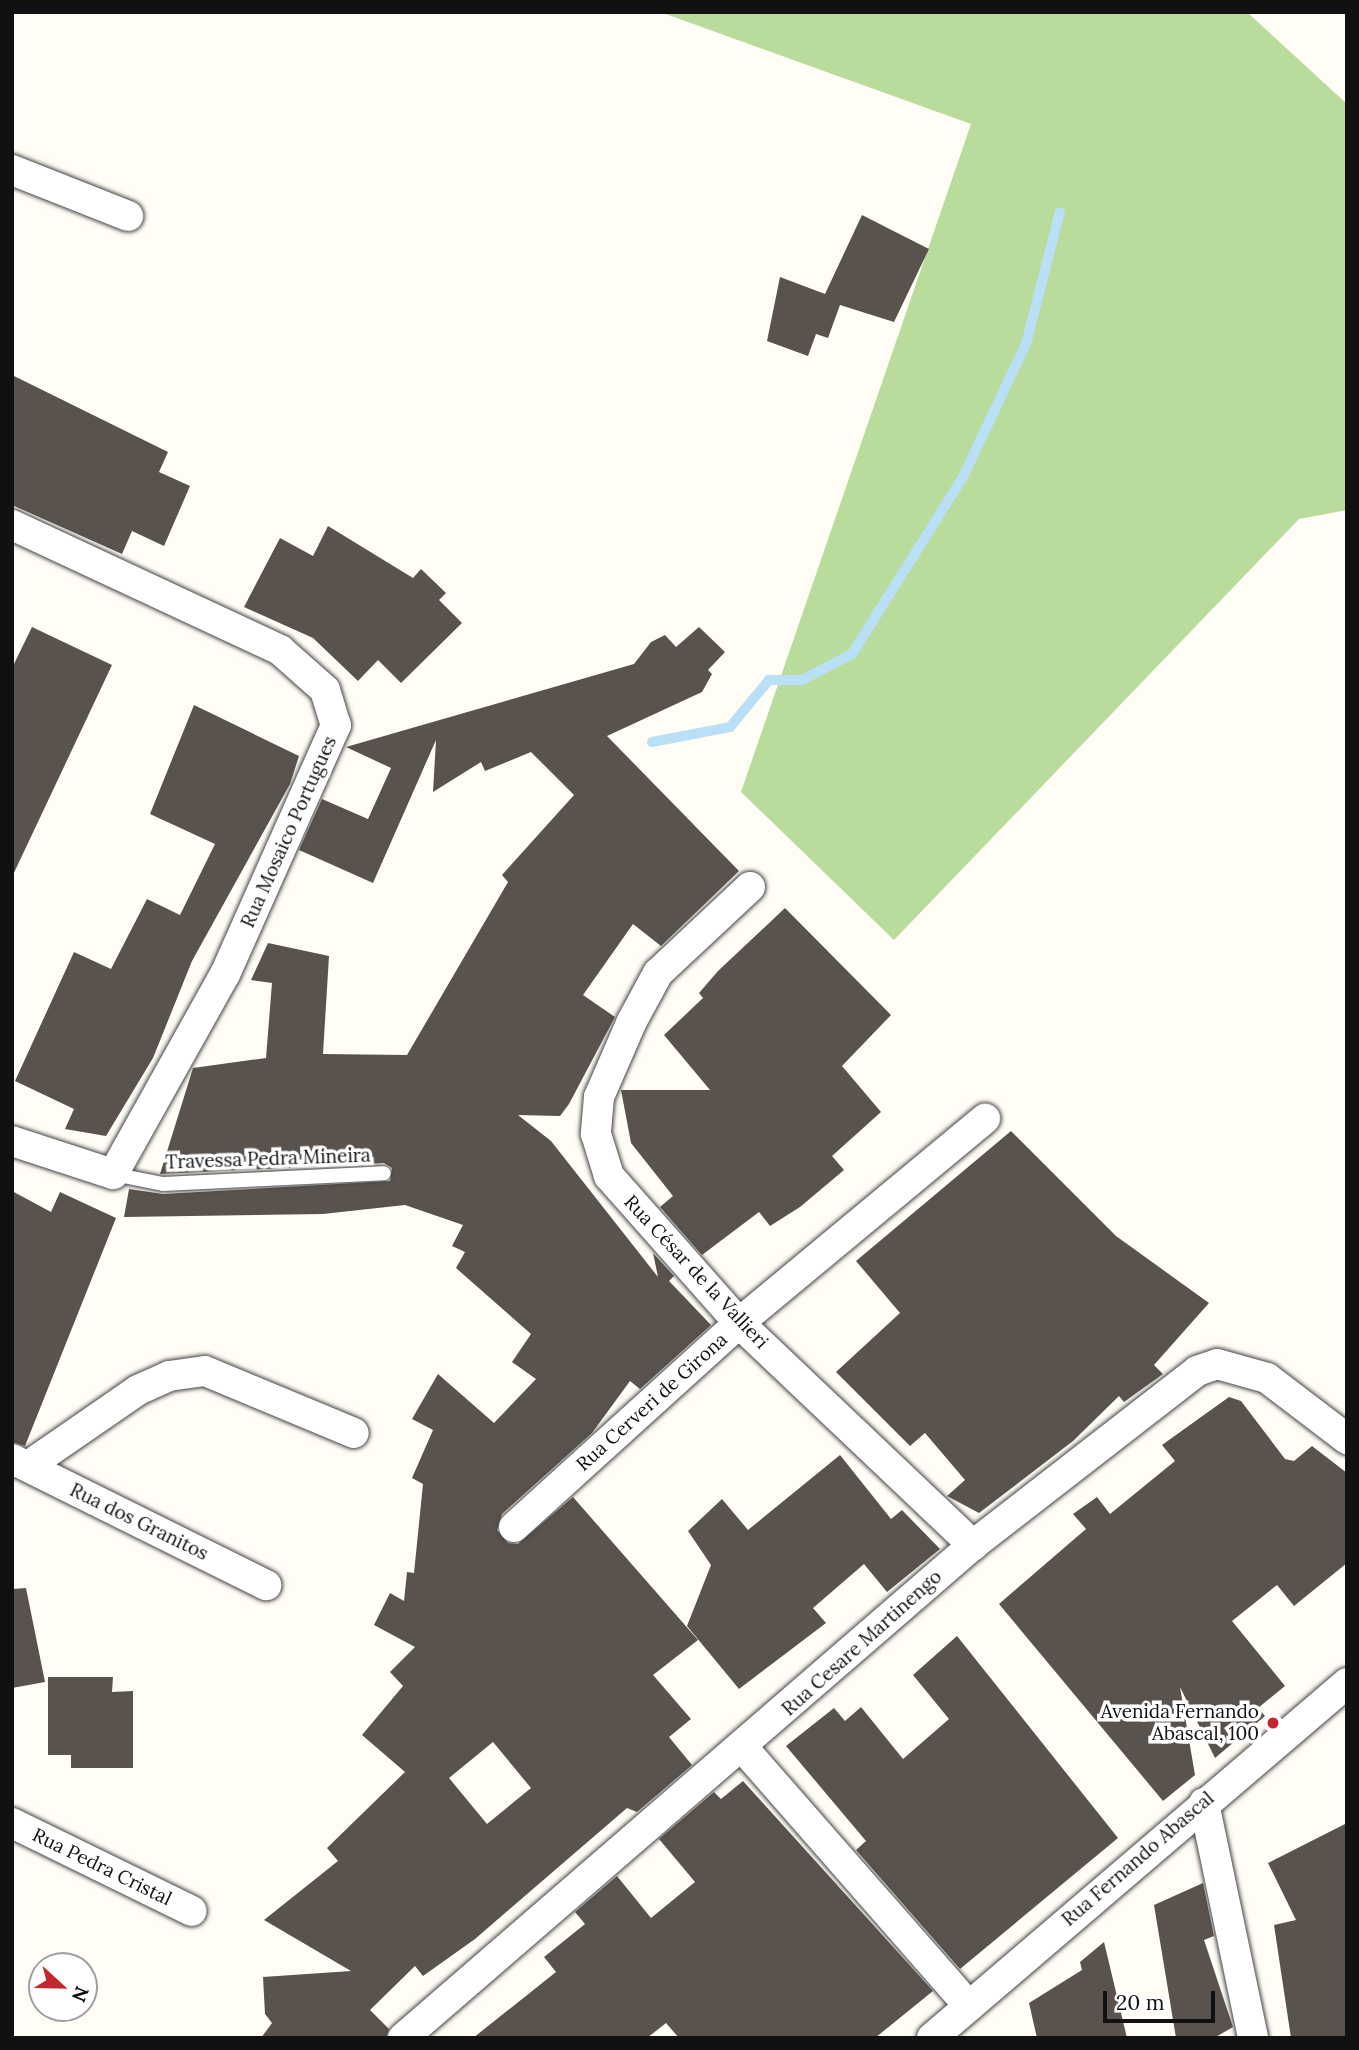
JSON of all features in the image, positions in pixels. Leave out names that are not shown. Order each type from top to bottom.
[{"type":"street","points":[[12,170],[128,216]]},
{"type":"street","name":"Rua Mosaico Portugues","points":[[12,525],[280,650],[325,690],[334,708],[329,746],[252,919],[113,1174]]},
{"type":"street","name":"Rua César de la Vallieri","points":[[750,887],[658,973],[612,1063],[599,1097],[596,1134],[609,1175],[739,1323],[973,1545]]},
{"type":"street","name":"Rua Cerveri de Girona","points":[[514,1527],[739,1323],[985,1119]]},
{"type":"street","points":[[12,1141],[113,1174]]},
{"type":"street","name":"Rua Cesare Martinengo","points":[[403,2038],[744,1749],[973,1545],[1197,1371],[1217,1364],[1267,1378],[1347,1438]]},
{"type":"street","points":[[20,1463],[138,1390],[169,1376],[205,1370],[354,1433]]},
{"type":"street","name":"Rua dos Granitos","points":[[20,1463],[266,1584]]},
{"type":"street","name":"Rua Fernando Abascal","points":[[932,2038],[1204,1802],[1347,1683]]},
{"type":"street","points":[[744,1749],[969,2006]]},
{"type":"street","points":[[1204,1802],[1253,2038]]},
{"type":"street","name":"Rua Pedra Cristal","points":[[12,1823],[191,1910]]},
{"type":"lane","name":"Travessa Pedra Mineira","points":[[113,1174],[163,1184],[384,1173]]},
{"type":"green space","points":[[660,12],[1247,12],[1347,104],[1347,510],[1299,519],[894,940],[741,792],[971,124]]},
{"type":"building","points":[[862,215],[929,249],[894,322],[840,305],[828,338],[816,334],[808,356],[767,341],[780,277],[825,294]]},
{"type":"building","points":[[12,375],[168,452],[159,472],[190,486],[164,546],[132,531],[122,554],[12,505]]},
{"type":"building","points":[[328,526],[413,578],[421,569],[446,593],[439,600],[462,623],[401,683],[378,660],[358,681],[313,638],[244,607],[280,538],[313,556]]},
{"type":"building","points":[[32,627],[112,665],[12,877],[12,668]]},
{"type":"building","points":[[699,627],[725,652],[708,670],[712,674],[702,692],[607,736],[739,871],[661,946],[633,924],[583,995],[615,1017],[569,1104],[560,1116],[518,1115],[551,1141],[658,1277],[653,1253],[674,1276],[669,1281],[711,1325],[640,1389],[630,1381],[592,1433],[502,1514],[497,1530],[508,1543],[518,1544],[573,1497],[698,1640],[653,1675],[691,1719],[669,1737],[692,1765],[637,1812],[627,1808],[475,1939],[423,1976],[415,1966],[370,2010],[389,2029],[386,2038],[261,2038],[272,2023],[265,2014],[263,1977],[351,1971],[264,1920],[338,1861],[327,1848],[405,1772],[362,1735],[403,1686],[390,1672],[415,1647],[374,1625],[390,1593],[404,1601],[407,1572],[414,1573],[423,1484],[412,1478],[433,1430],[412,1419],[438,1374],[494,1423],[536,1379],[512,1362],[531,1334],[456,1268],[465,1252],[452,1246],[463,1225],[405,1205],[323,1214],[124,1217],[129,1189],[163,1194],[390,1181],[392,1168],[384,1163],[160,1174],[193,1068],[266,1058],[272,983],[251,980],[268,943],[329,956],[323,1054],[407,1055],[508,882],[502,875],[574,795],[531,752],[485,771],[481,762],[433,792],[436,740],[373,883],[299,850],[322,799],[368,819],[391,768],[346,747],[634,664],[651,642],[665,635],[676,647]],"holes":[[[493,1742],[531,1788],[487,1824],[449,1778]]]},
{"type":"building","points":[[194,705],[299,756],[290,784],[192,961],[153,1058],[106,1136],[65,1129],[74,1109],[15,1081],[74,952],[111,969],[147,899],[180,915],[215,844],[150,814]]},
{"type":"building","points":[[785,908],[891,1015],[842,1066],[881,1112],[832,1156],[844,1170],[800,1207],[770,1226],[759,1212],[702,1255],[660,1207],[673,1196],[631,1143],[621,1090],[710,1090],[664,1035],[703,998],[699,993],[718,971]]},
{"type":"building","points":[[1011,1131],[1116,1236],[1209,1303],[1154,1365],[1163,1374],[1124,1402],[1119,1396],[1073,1441],[979,1513],[947,1496],[965,1480],[925,1433],[910,1446],[836,1372],[900,1313],[856,1261]]},
{"type":"building","points":[[12,1191],[51,1212],[60,1192],[116,1218],[25,1446],[12,1442]]},
{"type":"building","points":[[1229,1397],[1241,1401],[1285,1459],[1294,1461],[1312,1446],[1347,1473],[1347,1563],[1294,1606],[1277,1585],[1232,1621],[1285,1686],[1258,1708],[1265,1716],[1215,1758],[1180,1687],[1195,1775],[1163,1801],[999,1604],[1086,1529],[1073,1514],[1097,1497],[1110,1514],[1175,1461],[1162,1445]]},
{"type":"building","points":[[840,1455],[891,1519],[902,1510],[940,1549],[887,1592],[864,1564],[813,1608],[826,1623],[739,1689],[687,1626],[711,1565],[688,1531],[722,1499],[748,1530]]},
{"type":"building","points":[[26,1588],[45,1682],[12,1688],[12,1589]]},
{"type":"building","points":[[957,1636],[1118,1838],[960,1969],[856,1850],[866,1841],[786,1746],[834,1708],[845,1721],[861,1707],[903,1759],[949,1719],[913,1675]]},
{"type":"building","points":[[48,1677],[113,1677],[112,1692],[133,1691],[133,1768],[71,1768],[71,1755],[48,1755]]},
{"type":"building","points":[[743,1781],[933,1991],[875,2038],[679,2038],[666,2023],[647,2038],[473,2038],[556,1972],[544,1957],[585,1924],[575,1912],[617,1876],[651,1918],[695,1882],[659,1839],[714,1792],[721,1799]]},
{"type":"building","points":[[1347,1823],[1347,2038],[1291,2038],[1274,1925],[1296,1920],[1268,1863]]},
{"type":"building","points":[[1203,1883],[1214,1936],[1204,1940],[1233,2027],[1214,2038],[1176,2038],[1154,1905]]},
{"type":"building","points":[[1104,1942],[1127,2038],[1037,2038],[1029,2003],[1082,1970],[1080,1962]]},
{"type":"waterway","points":[[652,742],[730,727],[769,680],[802,680],[852,654],[963,477],[1026,344],[1060,212]]},
{"type":"place","name":"Avenida Fernando Abascal, 100","points":[[1273,1723]]}]
